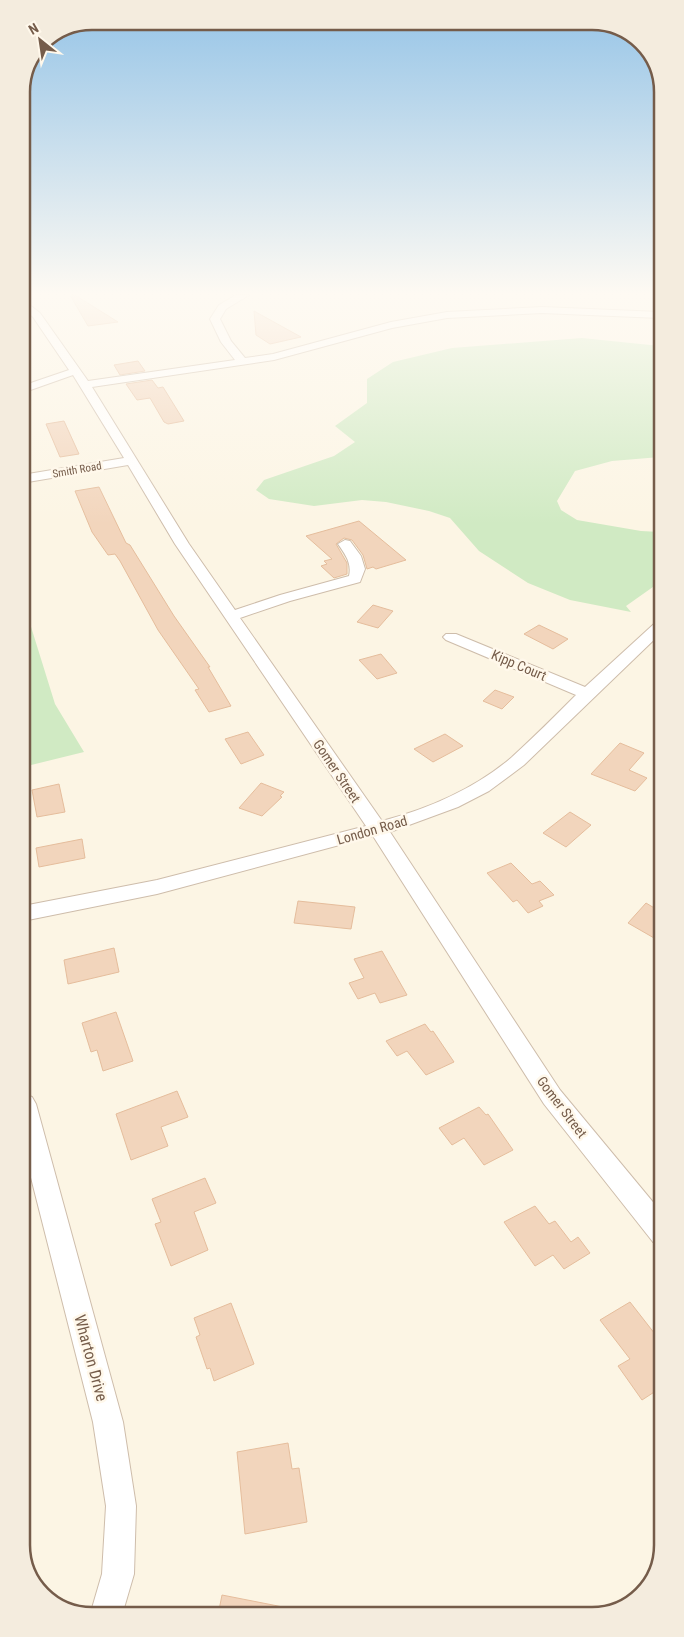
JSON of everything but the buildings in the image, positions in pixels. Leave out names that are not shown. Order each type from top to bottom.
[{"type":"street","name":"Gomer Street","points":[[76,371],[182,544],[378,829],[552,1097],[654,1223]]},
{"type":"street","points":[[30,387],[52,378],[81,378],[148,371]]},
{"type":"street","name":"Smith Road","points":[[30,478],[131,461]]},
{"type":"street","points":[[231,616],[284,598],[355,579],[358,573],[357,564],[345,544]]},
{"type":"street","name":"London Road","points":[[30,913],[157,887],[400,823],[451,803],[483,787],[518,761],[586,694],[654,632]]},
{"type":"street","name":"Kipp Court","points":[[451,636],[586,694]]},
{"type":"street","name":"Wharton Drive","points":[[30,1127],[108,1422],[120,1506],[118,1574],[109,1607]]},
{"type":"green space","points":[[379,371],[654,371],[654,458],[612,461],[575,471],[557,501],[561,510],[577,520],[654,532],[654,586],[626,606],[631,612],[570,600],[528,583],[479,551],[450,518],[429,511],[386,502],[362,500],[314,506],[269,499],[256,490],[264,480],[334,456],[355,442],[335,426],[367,403],[367,379]]},
{"type":"green space","points":[[30,624],[55,704],[84,752],[30,765]]}]
